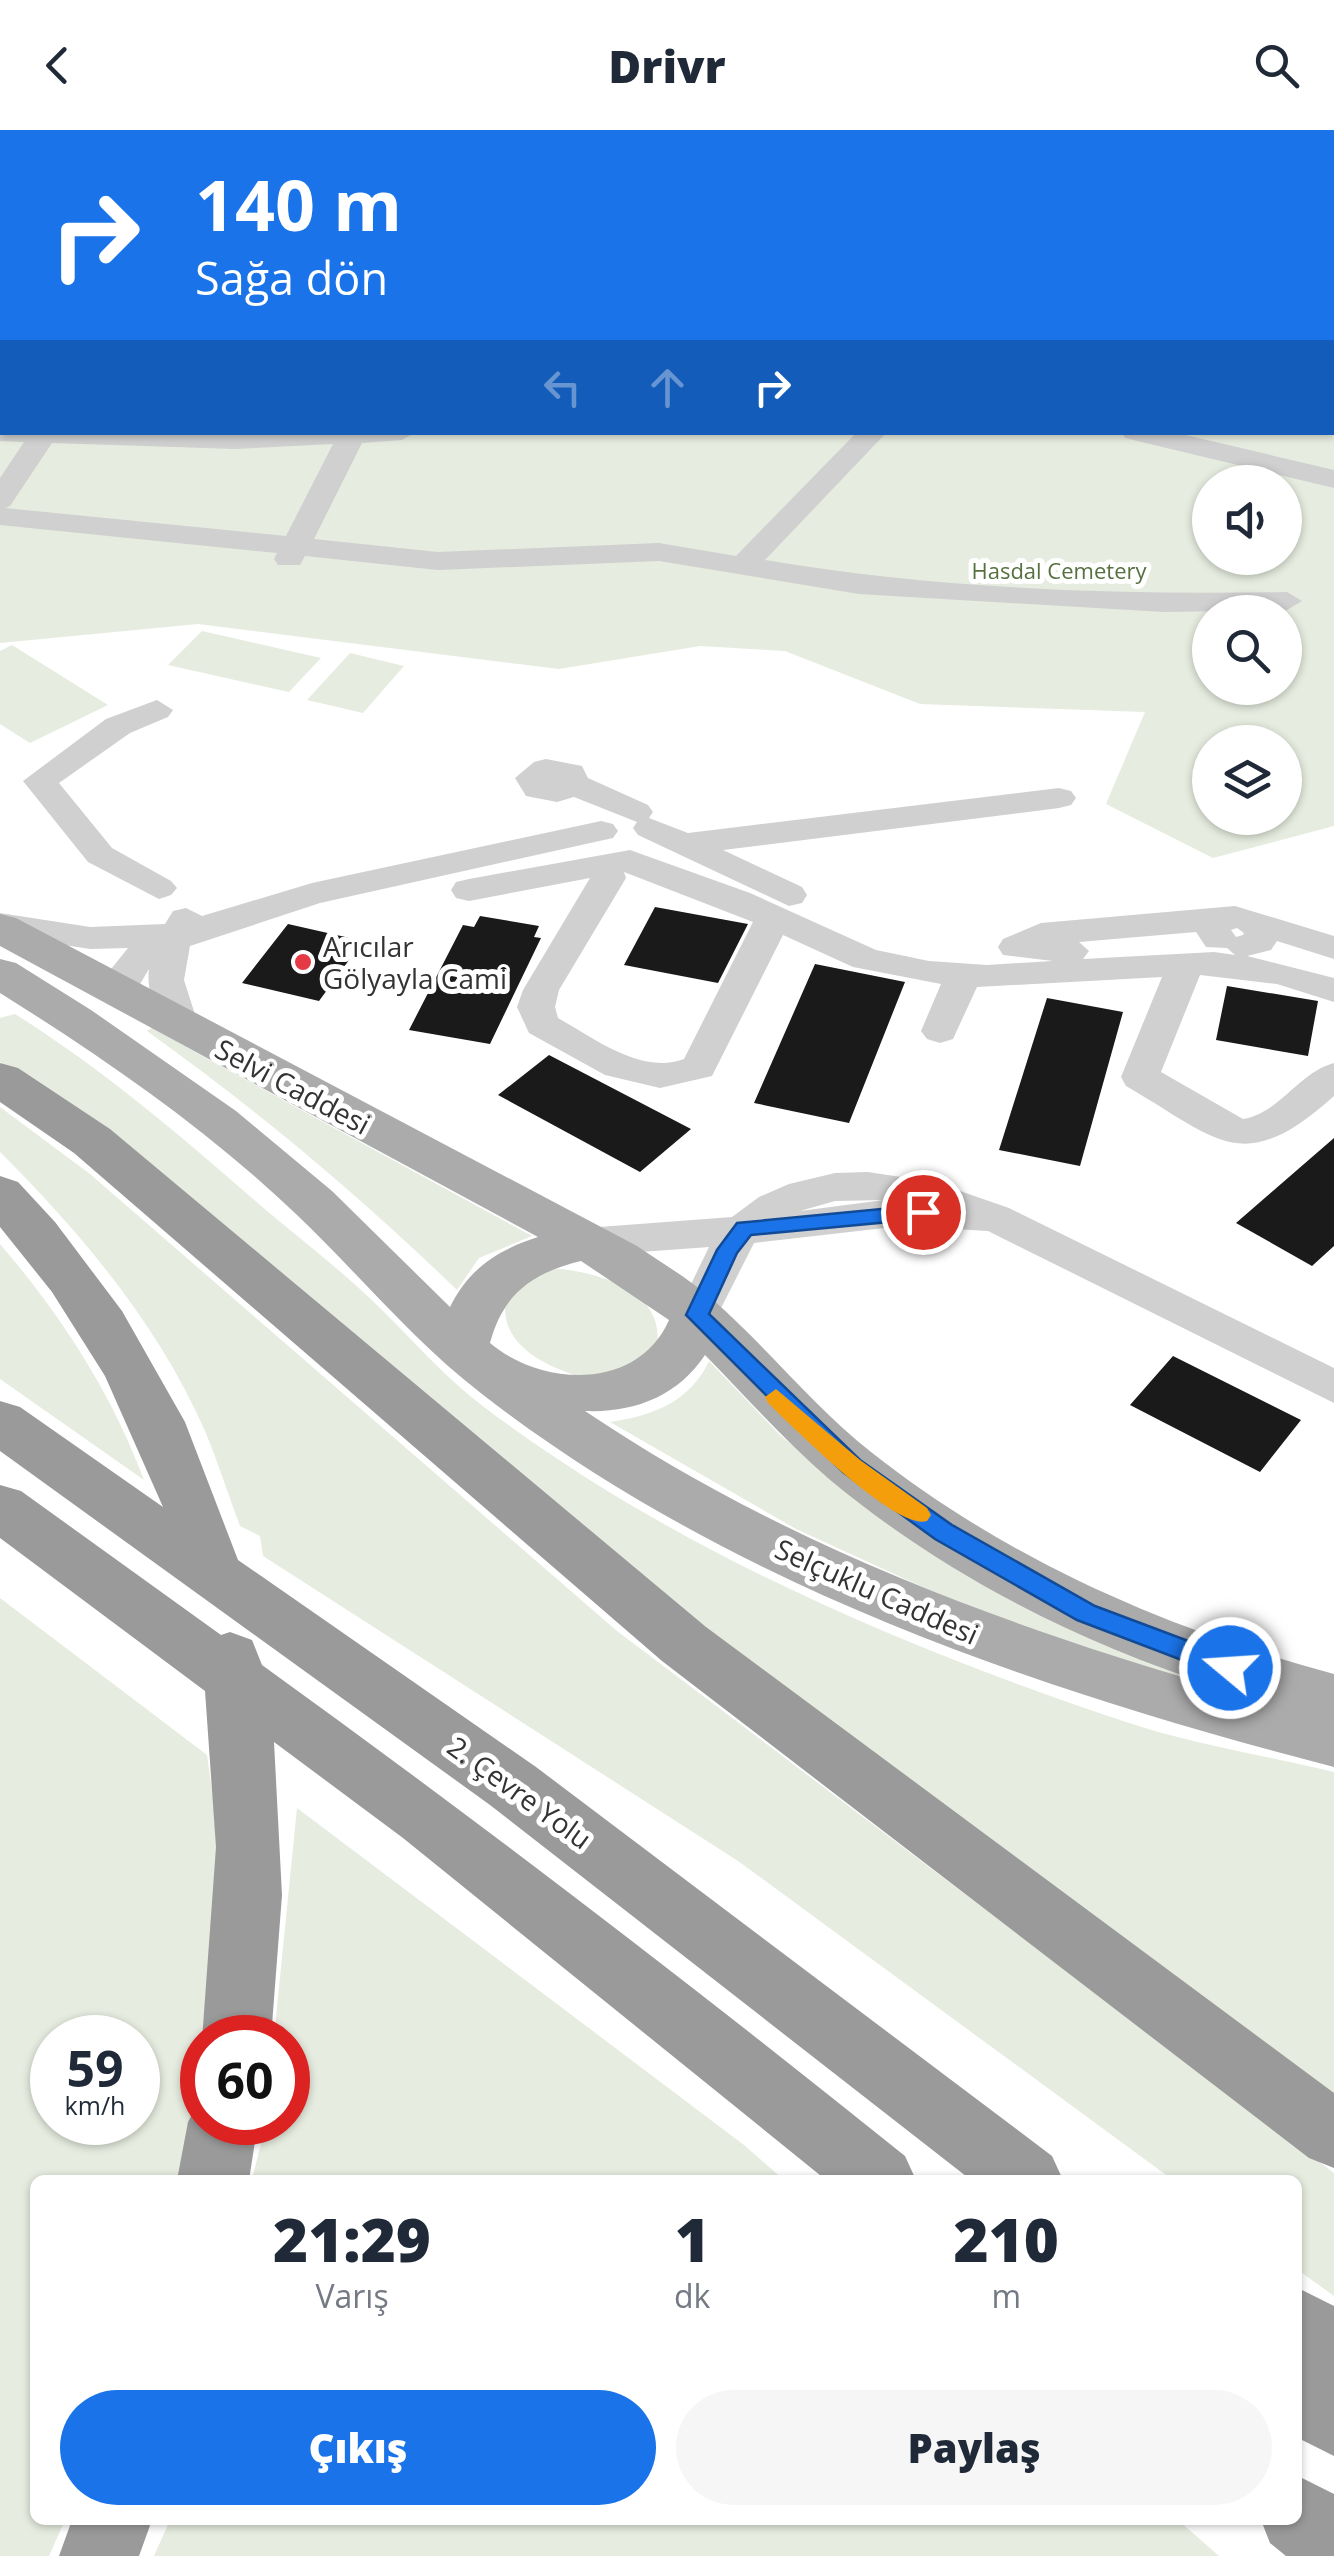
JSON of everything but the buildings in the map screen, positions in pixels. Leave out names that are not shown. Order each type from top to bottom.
[{"type":"highway","points":[[0,1078],[92,1141],[768,1711],[1334,2135]]},
{"type":"highway","points":[[6,1195],[69,1276],[118,1350],[150,1408],[196,1518],[222,1614],[239,1702],[249,1860],[238,2015]]},
{"type":"highway","name":"2. Çevre Yolu","points":[[0,1422],[528,1797],[1003,2161],[1046,2175]]},
{"type":"highway","points":[[0,1507],[426,1819],[724,2050],[874,2175]]},
{"type":"highway","points":[[214,2175],[220,2145]]},
{"type":"highway","points":[[1302,2328],[1334,2352]]},
{"type":"highway","points":[[1302,2392],[1334,2418]]},
{"type":"highway","points":[[1302,2518],[1334,2545]]},
{"type":"highway","points":[[99,2556],[110,2525]]},
{"type":"main road","name":"Selvi Caddesi","points":[[9,959],[117,992],[586,1242]]},
{"type":"main road","points":[[9,959],[288,1179],[483,1366],[598,1393],[641,1386],[666,1373],[683,1353],[697,1315]]},
{"type":"main road","points":[[117,992],[116,1018],[128,1045],[154,1074]]},
{"type":"main road","points":[[483,1366],[479,1297],[495,1277],[520,1261],[586,1242],[619,1259],[697,1315],[851,1466],[1003,1569],[1086,1613],[1168,1648],[1334,1698]]},
{"type":"main road","name":"Selçuklu Caddesi","points":[[483,1366],[664,1487],[865,1591],[1029,1656],[1115,1684],[1334,1742]]},
{"type":"street","points":[[0,500],[43,435],[131,440],[371,435]]},
{"type":"street","points":[[744,565],[870,435]]},
{"type":"street","points":[[1148,435],[1334,479]]},
{"type":"street","points":[[292,553],[351,437]]},
{"type":"street","points":[[0,516],[397,570],[438,561],[659,552],[860,585],[1192,603]]},
{"type":"street","points":[[0,529],[292,553]]},
{"type":"street","points":[[117,992],[120,979],[139,956],[186,916],[179,900],[100,855],[40,782],[118,726],[157,710]]},
{"type":"street","points":[[773,918],[699,1068],[667,1078],[641,1074],[542,1025],[536,1007],[541,990],[608,878],[565,788],[643,820],[683,844],[867,930],[910,941],[1016,947],[1041,934],[1234,931],[1334,948]]},
{"type":"street","points":[[683,844],[1060,798]]},
{"type":"street","points":[[9,959],[90,938],[167,935],[312,894],[626,840],[641,836],[643,820]]},
{"type":"street","points":[[469,890],[593,845],[648,864],[866,959],[964,975],[1214,963],[1282,973],[1334,990]]},
{"type":"street","points":[[1234,931],[1334,968]]},
{"type":"street","points":[[167,935],[172,948],[166,980],[180,1027]]},
{"type":"street","points":[[1186,964],[1140,1077],[1237,1133],[1251,1133],[1266,1130],[1334,1075]]},
{"type":"street","points":[[940,1031],[964,975]]},
{"type":"street","points":[[586,1242],[902,1212],[995,1218],[1334,1387]]},
{"type":"street","points":[[697,1315],[728,1250],[745,1228]]},
{"type":"green space","name":"Hasdal Cemetery","points":[[0,435],[1334,435],[1334,826],[1302,834],[1302,725],[1192,725],[1192,835],[1300,835],[1213,858],[1106,804],[1145,712],[920,704],[785,651],[700,646],[559,669],[198,624],[0,643]]},
{"type":"green space","points":[[202,631],[321,658],[289,692],[168,665]]},
{"type":"green space","points":[[12,645],[108,705],[30,743],[0,724],[0,651]]},
{"type":"green space","points":[[350,653],[404,666],[363,713],[307,700]]},
{"type":"green space","points":[[15,1014],[80,1058],[171,1129],[349,1280],[484,1407],[633,1506],[791,1590],[1039,1692],[1148,1729],[1334,1772],[1334,2115],[846,1748],[101,1130],[0,1062],[0,1018]]},
{"type":"green space","points":[[152,1028],[532,1236],[479,1258],[457,1290],[306,1154],[147,1031]]},
{"type":"green space","points":[[0,1107],[90,1174],[617,1631],[1334,2173],[1334,2296],[1302,2273],[1302,2175],[1166,2175],[738,1861],[263,1556],[260,1536],[240,1526],[205,1431],[141,1317],[89,1248],[0,1152]]},
{"type":"green space","points":[[0,1244],[44,1298],[100,1385],[144,1480],[0,1379]]},
{"type":"green space","points":[[549,1268],[607,1279],[641,1299],[652,1313],[657,1330],[656,1351],[592,1380],[560,1370],[530,1353],[509,1328],[505,1313],[507,1295]]},
{"type":"green space","points":[[709,1361],[780,1435],[843,1486],[1274,1708],[977,1612],[796,1529],[610,1422],[668,1405],[691,1387]]},
{"type":"green space","points":[[0,1598],[207,1755],[221,1856],[207,2015],[180,2015],[180,2145],[187,2145],[181,2175],[30,2175],[30,2525],[63,2525],[49,2556],[0,2556]]},
{"type":"green space","points":[[297,1808],[744,2145],[778,2175],[253,2175],[261,2145],[310,2145],[310,2015],[276,2015]]},
{"type":"green space","points":[[168,2525],[1184,2525],[1219,2556],[154,2556]]},
{"type":"slow traffic","points":[[776,1397],[851,1466],[919,1515]]},
{"type":"place","name":"Arıcılar Gölyayla Cami","points":[[303,962]]},
{"type":"route","points":[[923,1212],[745,1228],[728,1250],[697,1315],[786,1408],[851,1466],[944,1532],[1086,1613],[1168,1648],[1230,1668]]}]
